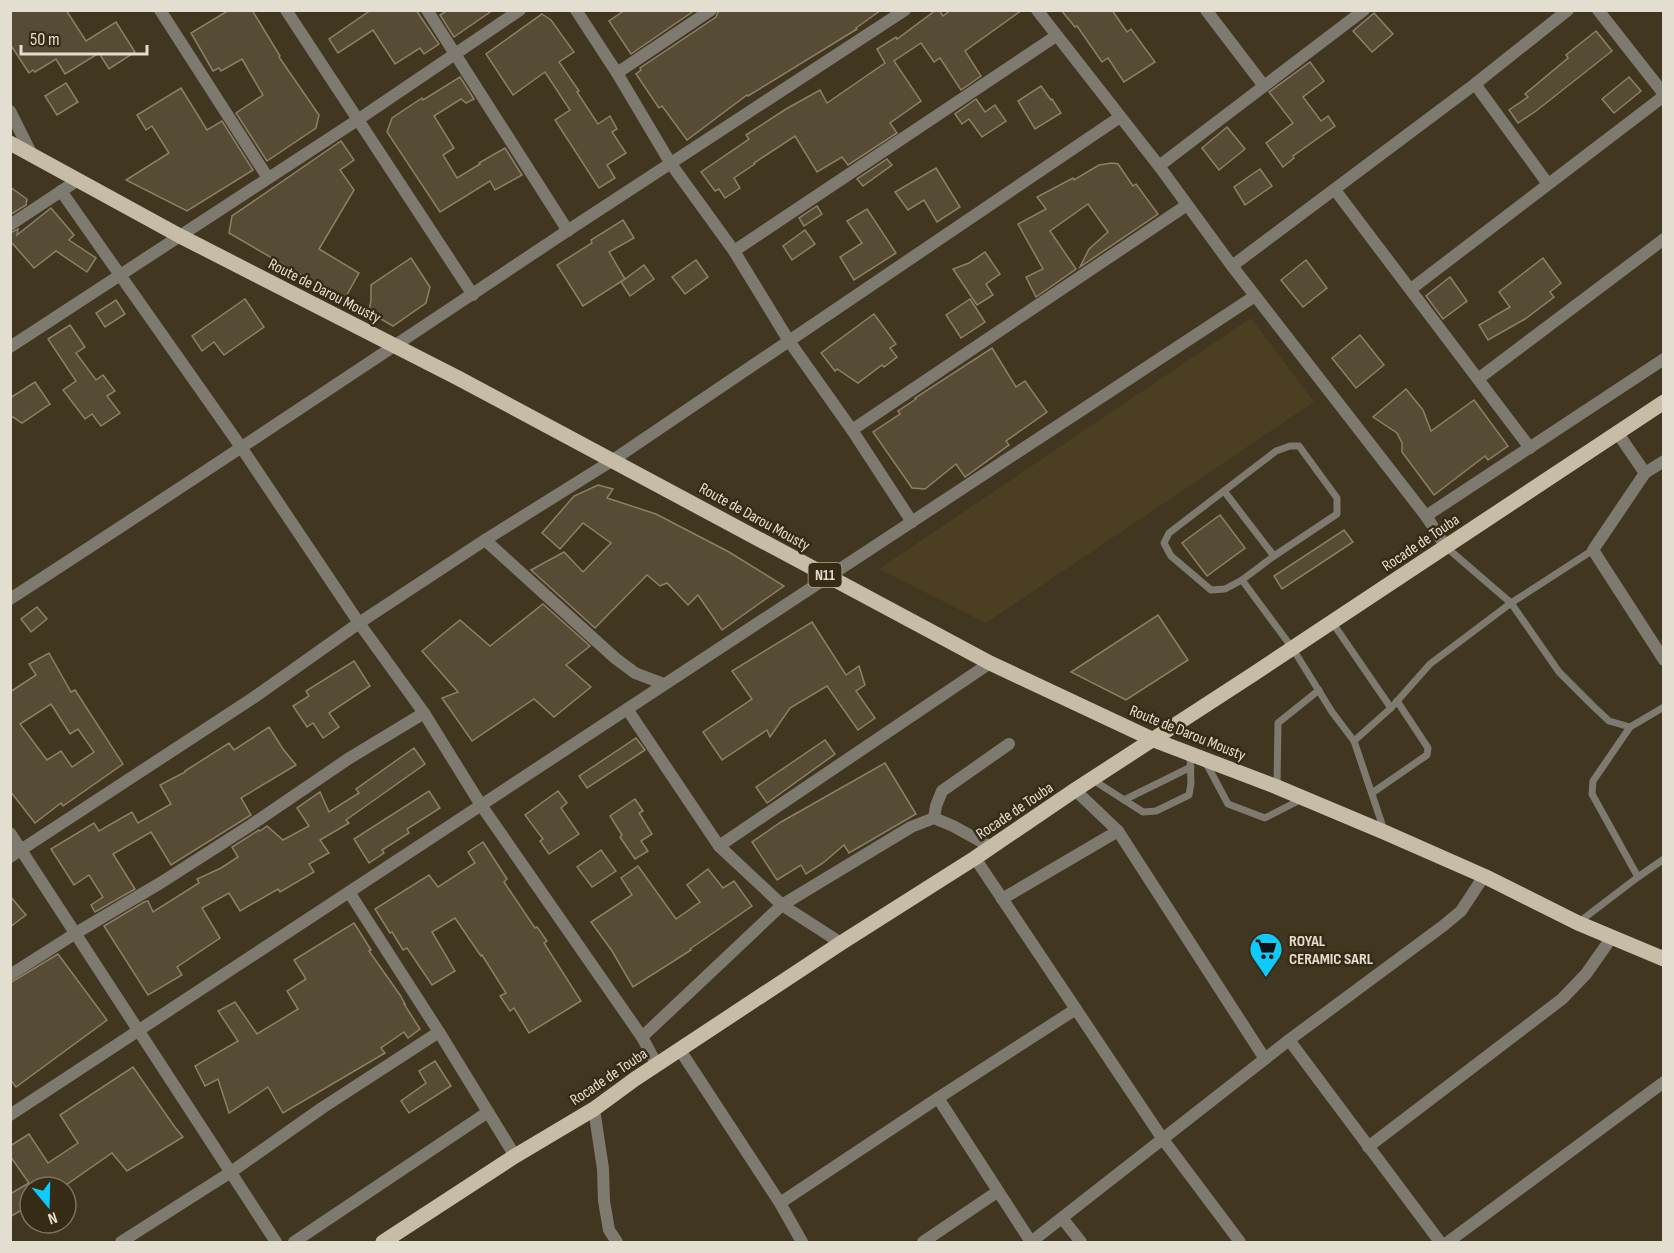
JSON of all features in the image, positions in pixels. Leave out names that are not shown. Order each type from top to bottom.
[{"type":"main road","name":"Route de Darou Mousty","points":[[10,143],[180,236],[613,460],[990,663],[1195,760],[1304,798],[1484,876],[1578,923],[1664,958]]},
{"type":"main road","name":"Rocade de Touba","points":[[383,1242],[515,1156],[594,1109],[635,1079],[841,943],[991,848],[1075,790],[1293,649],[1664,402]]},
{"type":"street","points":[[160,10],[268,178]]},
{"type":"street","points":[[286,10],[473,295]]},
{"type":"street","points":[[427,10],[568,231]]},
{"type":"street","points":[[10,347],[359,119],[520,10]]},
{"type":"street","points":[[576,10],[617,73],[671,164],[734,251],[789,341],[852,430],[912,522]]},
{"type":"street","points":[[617,73],[711,10]]},
{"type":"street","points":[[10,599],[905,10]]},
{"type":"street","points":[[1037,10],[1426,516],[1446,547]]},
{"type":"street","points":[[1206,10],[1264,86]]},
{"type":"street","points":[[1159,166],[1364,10]]},
{"type":"street","points":[[1232,266],[1475,84],[1568,10]]},
{"type":"street","points":[[1410,289],[1664,95],[1598,10]]},
{"type":"street","points":[[734,251],[1056,36]]},
{"type":"street","points":[[1475,84],[1548,184]]},
{"type":"street","points":[[10,111],[33,157]]},
{"type":"street","points":[[10,857],[253,698],[359,622],[613,460],[1120,117]]},
{"type":"street","points":[[10,225],[78,180]]},
{"type":"street","points":[[1335,190],[1530,448]]},
{"type":"street","points":[[61,191],[424,713],[481,805],[642,1037],[657,1065]]},
{"type":"street","points":[[852,430],[1187,205]]},
{"type":"street","points":[[1478,379],[1664,239]]},
{"type":"street","points":[[10,1115],[1255,296]]},
{"type":"street","points":[[1426,516],[1664,359]]},
{"type":"street","points":[[1617,432],[1645,473]]},
{"type":"street","points":[[1664,461],[1645,473],[1593,550],[1664,660]]},
{"type":"street","points":[[485,540],[615,658],[634,673],[664,684]]},
{"type":"street","points":[[719,846],[990,663]]},
{"type":"street","points":[[627,709],[719,846],[782,905],[841,943]]},
{"type":"street","points":[[10,975],[182,869],[348,759],[424,713]]},
{"type":"street","points":[[934,818],[942,791],[1008,744]]},
{"type":"street","points":[[1075,790],[1118,831],[1265,1059]]},
{"type":"street","points":[[642,1037],[782,905],[911,827],[934,818],[991,848]]},
{"type":"street","points":[[1002,899],[1118,831]]},
{"type":"street","points":[[10,833],[276,1242]]},
{"type":"street","points":[[975,858],[1162,1138],[1240,1242]]},
{"type":"street","points":[[938,1098],[1031,1242],[1289,1040],[1452,919],[1461,911],[1484,876]]},
{"type":"street","points":[[349,892],[515,1156]]},
{"type":"street","points":[[1368,1147],[1562,999],[1586,974],[1612,937]]},
{"type":"street","points":[[780,1203],[1076,1010]]},
{"type":"street","points":[[121,1242],[231,1172],[322,1108],[439,1032]]},
{"type":"street","points":[[1289,1040],[1440,1242]]},
{"type":"street","points":[[680,1050],[780,1203],[802,1242]]},
{"type":"street","points":[[1448,1242],[1663,1083]]},
{"type":"street","points":[[594,1109],[609,1230],[617,1242]]},
{"type":"street","points":[[294,1242],[488,1112]]},
{"type":"street","points":[[923,1242],[997,1192]]},
{"type":"street","points":[[1062,1218],[1081,1242]]},
{"type":"lane","points":[[1290,446],[1299,446],[1337,498],[1337,514],[1242,580],[1224,589],[1211,590],[1171,556],[1164,543],[1169,533],[1224,491],[1276,451],[1290,446]]},
{"type":"lane","points":[[1224,491],[1274,556]]},
{"type":"lane","points":[[1446,547],[1511,603],[1559,672],[1609,721],[1630,727]]},
{"type":"lane","points":[[1354,741],[1391,708],[1430,664],[1511,603],[1593,550]]},
{"type":"lane","points":[[1242,580],[1293,649],[1332,712],[1354,741],[1384,832]]},
{"type":"lane","points":[[1332,622],[1391,708]]},
{"type":"lane","points":[[1276,787],[1278,723],[1319,690]]},
{"type":"lane","points":[[1372,794],[1427,755],[1428,748],[1397,701]]},
{"type":"lane","points":[[1638,877],[1592,794],[1593,781],[1630,727],[1664,707]]},
{"type":"lane","points":[[1195,760],[1228,804],[1265,818],[1304,798]]},
{"type":"lane","points":[[1124,800],[1195,760]]},
{"type":"lane","points":[[1092,779],[1143,812],[1156,811],[1189,795],[1195,760]]},
{"type":"lane","points":[[1578,923],[1664,859]]},
{"type":"shaded area","points":[[1251,318],[1314,402],[986,623],[879,569]]},
{"type":"building","points":[[10,10],[66,10],[86,41],[116,22],[135,52],[109,69],[99,53],[65,74],[56,59],[35,72],[33,70],[29,73],[10,44]]},
{"type":"building","points":[[229,10],[252,10],[279,57],[319,115],[316,128],[267,161],[236,113],[263,95],[242,59],[221,71],[219,68],[213,71],[191,33]]},
{"type":"building","points":[[371,10],[416,10],[439,44],[424,54],[420,48],[395,64],[373,30],[338,53],[329,39]]},
{"type":"building","points":[[448,10],[493,10],[454,37],[440,15]]},
{"type":"building","points":[[625,10],[695,10],[631,54],[609,21]]},
{"type":"building","points":[[719,10],[881,10],[857,29],[747,95],[687,140],[662,106],[659,108],[636,74],[641,70],[640,68],[716,17]]},
{"type":"building","points":[[939,10],[943,16],[951,10],[1022,10],[965,51],[981,76],[961,90],[940,58],[934,62],[921,43],[894,61],[921,101],[890,123],[897,133],[848,165],[842,157],[817,172],[795,136],[734,178],[740,188],[725,198],[719,189],[715,191],[701,172],[749,139],[746,135],[820,90],[827,103],[885,63],[877,49],[896,37],[897,39]]},
{"type":"building","points":[[1061,10],[1112,10],[1127,32],[1131,29],[1155,62],[1124,82],[1108,58],[1102,62],[1077,26],[1075,27]]},
{"type":"building","points":[[1374,13],[1393,34],[1372,52],[1353,31]]},
{"type":"building","points":[[542,14],[551,20],[574,52],[559,62],[579,91],[577,92],[598,124],[610,116],[617,129],[612,132],[626,153],[607,165],[615,178],[599,188],[555,120],[570,110],[545,72],[513,95],[486,54]]},
{"type":"building","points":[[1596,31],[1612,51],[1518,123],[1509,110],[1528,97],[1525,94],[1568,58],[1566,55]]},
{"type":"building","points":[[1310,62],[1324,81],[1303,97],[1321,121],[1328,116],[1335,126],[1293,156],[1294,158],[1283,167],[1266,143],[1293,123],[1269,92]]},
{"type":"building","points":[[460,77],[474,99],[466,103],[461,99],[434,116],[454,148],[443,155],[457,178],[505,148],[522,175],[495,190],[490,181],[440,212],[387,132],[392,118]]},
{"type":"building","points":[[1629,77],[1641,91],[1614,113],[1602,99]]},
{"type":"building","points":[[66,83],[78,102],[57,115],[45,96]]},
{"type":"building","points":[[1041,86],[1061,113],[1035,129],[1018,101]]},
{"type":"building","points":[[181,88],[207,130],[222,121],[253,170],[187,211],[126,180],[169,153],[152,126],[146,130],[137,115]]},
{"type":"building","points":[[976,99],[985,112],[995,105],[1006,121],[982,137],[969,119],[962,124],[955,114]]},
{"type":"building","points":[[1227,127],[1245,149],[1219,170],[1202,148]]},
{"type":"building","points":[[341,141],[354,160],[340,170],[354,190],[319,249],[359,273],[344,300],[229,233],[232,216]]},
{"type":"building","points":[[887,159],[892,165],[863,186],[857,179]]},
{"type":"building","points":[[1118,164],[1133,186],[1136,184],[1158,214],[1080,267],[1089,249],[1108,232],[1088,204],[1050,231],[1076,269],[1036,297],[1026,277],[1043,269],[1018,224],[1046,209],[1037,197],[1073,178],[1074,180],[1099,165]]},
{"type":"building","points":[[936,168],[960,207],[937,222],[924,200],[908,210],[895,192]]},
{"type":"building","points":[[1260,169],[1272,186],[1245,205],[1234,187]]},
{"type":"building","points":[[10,187],[27,199],[26,205],[10,215]]},
{"type":"building","points":[[817,206],[822,214],[804,226],[799,218]]},
{"type":"building","points":[[51,208],[74,235],[69,240],[96,258],[87,272],[56,251],[34,268],[10,243],[10,233],[18,229],[17,235]]},
{"type":"building","points":[[867,209],[896,253],[854,280],[840,257],[862,243],[847,221]]},
{"type":"building","points":[[623,220],[634,238],[609,252],[625,279],[583,306],[557,265]]},
{"type":"building","points":[[805,230],[815,244],[792,260],[783,246]]},
{"type":"building","points":[[985,252],[1000,274],[986,284],[993,295],[977,305],[953,269],[969,263]]},
{"type":"building","points":[[411,258],[430,287],[426,303],[393,326],[369,312],[371,285]]},
{"type":"building","points":[[1543,258],[1561,283],[1550,292],[1554,297],[1525,319],[1488,340],[1479,325],[1510,307],[1499,292]]},
{"type":"building","points":[[696,260],[708,277],[685,294],[672,277]]},
{"type":"building","points":[[1306,260],[1327,288],[1303,307],[1281,280]]},
{"type":"building","points":[[644,265],[654,279],[630,296],[621,282]]},
{"type":"building","points":[[1450,277],[1467,301],[1443,319],[1426,296]]},
{"type":"building","points":[[245,299],[264,327],[224,355],[214,342],[202,351],[192,336]]},
{"type":"building","points":[[970,299],[985,322],[961,338],[946,315]]},
{"type":"building","points":[[116,300],[125,314],[105,327],[96,313]]},
{"type":"building","points":[[874,314],[896,344],[890,348],[897,357],[858,383],[837,369],[835,371],[821,353]]},
{"type":"building","points":[[70,325],[85,347],[76,353],[96,380],[103,375],[115,391],[107,396],[120,413],[101,426],[92,414],[85,419],[63,390],[76,381],[48,339]]},
{"type":"building","points":[[1360,335],[1384,365],[1356,388],[1332,358]]},
{"type":"building","points":[[992,348],[1016,387],[1025,381],[1047,412],[1006,441],[1009,445],[965,477],[956,464],[925,489],[912,488],[873,432],[900,414],[898,411],[915,398]]},
{"type":"building","points":[[35,382],[50,404],[22,423],[10,415],[10,398]]},
{"type":"building","points":[[1406,389],[1423,410],[1431,431],[1474,400],[1508,446],[1488,460],[1485,456],[1434,495],[1402,452],[1402,443],[1397,433],[1373,417]]},
{"type":"building","points":[[598,485],[613,489],[607,498],[656,514],[729,552],[784,586],[722,630],[698,595],[688,605],[667,583],[660,586],[647,575],[595,628],[531,570],[564,552],[583,572],[611,543],[583,523],[560,549],[542,533],[574,496]]},
{"type":"building","points":[[1220,515],[1245,548],[1207,576],[1182,543]]},
{"type":"building","points":[[1344,530],[1353,542],[1282,589],[1274,576]]},
{"type":"building","points":[[543,604],[590,646],[566,665],[591,687],[554,717],[534,699],[472,741],[442,698],[458,692],[422,651],[460,620],[490,646]]},
{"type":"building","points":[[37,607],[47,619],[31,632],[21,619]]},
{"type":"building","points":[[1158,615],[1188,660],[1126,700],[1071,672]]},
{"type":"building","points":[[812,622],[846,675],[859,666],[865,685],[856,691],[875,718],[858,730],[827,686],[790,708],[770,737],[767,730],[722,760],[703,732],[752,699],[732,671]]},
{"type":"building","points":[[49,653],[71,692],[75,690],[123,764],[63,806],[61,803],[35,823],[10,791],[10,692],[36,675],[29,664]],"holes":[[[51,704],[70,734],[78,729],[94,752],[72,767],[61,751],[47,760],[20,724]]]},
{"type":"building","points":[[354,661],[370,686],[329,713],[339,727],[323,738],[313,723],[307,727],[293,706],[309,696],[306,691]]},
{"type":"building","points":[[269,727],[296,765],[241,798],[251,815],[171,865],[151,832],[113,854],[135,889],[95,912],[91,905],[103,897],[89,875],[74,885],[51,849],[94,823],[99,831],[132,812],[138,823],[171,804],[160,785],[185,772],[229,743],[234,750]]},
{"type":"building","points":[[636,738],[645,750],[587,788],[579,776]]},
{"type":"building","points":[[825,740],[835,754],[767,803],[756,787]]},
{"type":"building","points":[[414,748],[425,764],[346,820],[349,823],[320,840],[329,853],[309,864],[314,872],[280,892],[278,889],[240,911],[229,893],[202,908],[220,938],[177,967],[182,975],[148,995],[104,926],[144,902],[148,901],[153,912],[199,883],[197,879],[238,857],[232,847],[267,826],[283,840],[309,826],[297,808],[320,792],[329,812],[359,793],[356,789]]},
{"type":"building","points":[[885,763],[916,814],[849,853],[844,845],[806,874],[801,865],[777,880],[752,842],[781,822]]},
{"type":"building","points":[[429,791],[440,808],[407,829],[409,833],[382,850],[384,853],[369,863],[354,839]]},
{"type":"building","points":[[558,791],[567,803],[561,808],[579,834],[549,854],[540,841],[543,839],[525,815]]},
{"type":"building","points":[[635,799],[643,811],[639,813],[652,834],[641,841],[648,851],[635,859],[620,837],[622,835],[610,816]]},
{"type":"building","points":[[483,842],[507,879],[504,882],[535,928],[537,927],[547,941],[544,943],[581,1001],[529,1033],[514,1008],[510,1011],[500,996],[506,993],[455,918],[432,932],[455,971],[432,985],[407,948],[403,950],[392,932],[390,933],[375,909],[429,875],[438,887],[475,863],[468,852]]},
{"type":"building","points":[[601,850],[616,871],[592,887],[577,867]]},
{"type":"building","points":[[638,866],[676,919],[700,902],[687,885],[708,869],[723,888],[734,881],[752,906],[691,950],[633,987],[612,951],[591,922],[632,895],[621,878]]},
{"type":"building","points":[[10,896],[26,915],[10,927]]},
{"type":"building","points":[[354,923],[371,950],[369,951],[400,995],[420,1029],[408,1038],[404,1032],[381,1048],[385,1053],[283,1113],[268,1087],[229,1113],[218,1079],[205,1086],[195,1066],[238,1041],[218,1011],[235,1002],[257,1034],[298,1009],[287,991],[306,979],[294,960]]},
{"type":"building","points":[[58,954],[107,1020],[16,1087],[10,1079],[10,983]]},
{"type":"building","points":[[435,1061],[451,1086],[409,1113],[401,1101],[426,1083],[419,1071]]},
{"type":"building","points":[[133,1067],[183,1137],[127,1171],[112,1153],[78,1177],[23,1175],[10,1156],[10,1146],[29,1134],[48,1163],[78,1143],[60,1115]]},
{"type":"building","points":[[18,1189],[18,1212],[10,1217],[10,1194]]},
{"type":"place","name":"ROYAL CERAMIC SARL","points":[[1266,978]]}]
